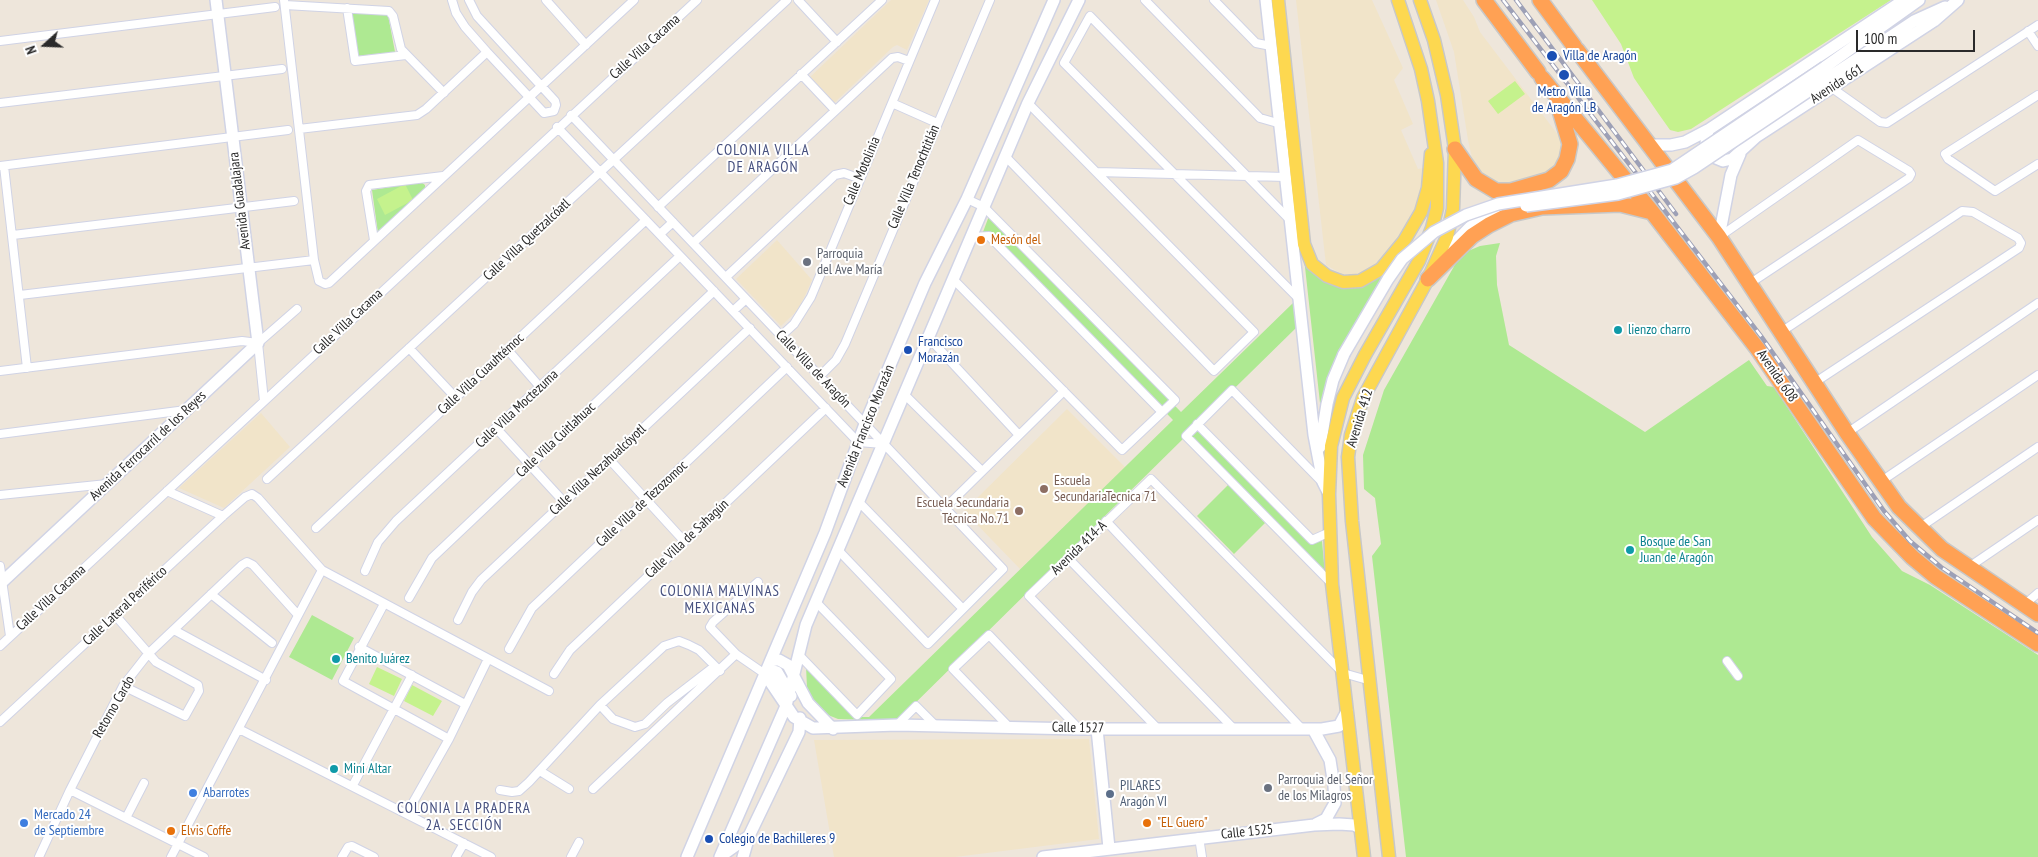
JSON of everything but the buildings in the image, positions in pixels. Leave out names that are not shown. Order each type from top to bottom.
[{"type":"highway","points":[[1477,0],[1497,18]]},
{"type":"highway","name":"Avenida 608","points":[[1484,0],[1555,95],[1652,212],[1757,348],[1874,518],[1912,557],[1936,577],[2038,644]]},
{"type":"highway","name":"Avenida 608","points":[[1540,0],[1719,236],[1880,482],[1919,528],[1968,569],[2038,614]]},
{"type":"highway","points":[[1455,149],[1476,179],[1496,190],[1511,191],[1549,180],[1561,171],[1567,159],[1570,144],[1555,95]]},
{"type":"highway","points":[[1428,279],[1472,236],[1511,214],[1542,208],[1620,204],[1652,212]]},
{"type":"main road","points":[[1278,0],[1304,244],[1312,264],[1327,276],[1343,282],[1360,281],[1372,276],[1381,269],[1404,241],[1421,212],[1428,188],[1429,162],[1435,140]]},
{"type":"main road","name":"Avenida 412","points":[[1364,857],[1332,584],[1326,488],[1331,446],[1343,398],[1365,355],[1419,262],[1432,228],[1438,187],[1435,140],[1421,69],[1398,0]]},
{"type":"main road","name":"Avenida 412","points":[[1389,857],[1348,482],[1351,435],[1363,398],[1428,279],[1447,237],[1453,209],[1455,149],[1447,95],[1434,40],[1420,0]]},
{"type":"street","name":"Avenida Guadalajara","points":[[216,0],[264,401]]},
{"type":"street","points":[[452,0],[456,13],[465,27],[487,52],[544,113],[554,111],[555,101],[477,16],[469,0]]},
{"type":"street","points":[[546,0],[586,45]]},
{"type":"street","points":[[444,93],[400,48],[391,12],[285,3],[314,260],[317,277],[322,283],[329,283],[634,0]]},
{"type":"street","name":"Calle Villa Cacama","points":[[0,646],[557,127],[697,0]]},
{"type":"street","name":"Calle Villa Quetzalcóatl","points":[[267,479],[787,0]]},
{"type":"street","points":[[798,0],[837,42]]},
{"type":"street","points":[[658,207],[882,0]]},
{"type":"street","name":"Calle Motolinia","points":[[782,336],[794,324],[807,304],[858,178],[935,0]]},
{"type":"street","name":"Calle Villa Tenochtitlán","points":[[820,376],[836,360],[844,344],[990,0]]},
{"type":"street","name":"Avenida Francisco Morazán","points":[[687,857],[765,668],[825,533],[858,442],[925,283],[967,199],[1054,0]]},
{"type":"street","name":"Avenida Francisco Morazán","points":[[720,856],[788,700],[806,625],[858,501],[905,396],[1028,103],[1079,0]]},
{"type":"street","points":[[1145,0],[1260,118],[1281,124]]},
{"type":"street","points":[[1214,0],[1256,43],[1271,46]]},
{"type":"street","name":"Avenida 412","points":[[1266,0],[1314,435],[1326,488]]},
{"type":"street","points":[[1649,145],[1671,145],[1685,142],[1708,130],[1904,0]]},
{"type":"street","points":[[1435,263],[1451,244],[1472,225],[1500,211],[1618,194],[1654,186],[1676,178],[1694,168],[1828,71],[1919,0]]},
{"type":"street","points":[[1319,456],[1327,404],[1333,380],[1344,354],[1388,279],[1402,259],[1434,232],[1466,215],[1498,204],[1616,185],[1672,170],[1828,71],[1914,21],[1956,1]]},
{"type":"street","name":"Avenida 661","points":[[1741,152],[1756,137],[1934,21],[1956,1]]},
{"type":"street","points":[[0,41],[275,7]]},
{"type":"street","points":[[347,8],[355,61],[406,55]]},
{"type":"street","points":[[465,27],[477,16]]},
{"type":"street","points":[[1292,222],[1090,16],[1064,63],[1300,301]]},
{"type":"street","points":[[1832,88],[1880,122],[1887,123],[2038,25]]},
{"type":"street","points":[[2028,31],[2038,46]]},
{"type":"street","points":[[299,128],[407,118],[426,109],[487,52]]},
{"type":"street","points":[[693,243],[892,58],[898,57],[909,61]]},
{"type":"street","points":[[0,103],[282,68]]},
{"type":"street","points":[[800,74],[835,110]]},
{"type":"street","points":[[2038,95],[1945,154],[1948,159],[1995,190],[2038,164]]},
{"type":"street","points":[[892,103],[937,123]]},
{"type":"street","points":[[1005,156],[1214,371],[1254,332],[1028,103]]},
{"type":"street","name":"Calle Villa de Aragón","points":[[571,115],[1003,569],[963,609]]},
{"type":"street","name":"Calle Villa de Aragón","points":[[557,127],[858,442]]},
{"type":"street","points":[[27,368],[13,235],[2,166],[288,130]]},
{"type":"street","points":[[1708,130],[1707,148],[1714,159],[1727,160],[1741,152]]},
{"type":"street","points":[[1719,236],[1858,140],[1912,174],[1909,178],[1749,284]]},
{"type":"street","points":[[1719,236],[1729,182],[1741,152]]},
{"type":"street","points":[[1097,172],[1286,177]]},
{"type":"street","points":[[726,277],[835,175],[844,173],[858,178]]},
{"type":"street","points":[[374,240],[366,191],[369,185],[443,176]]},
{"type":"street","points":[[954,280],[1122,450],[1175,400],[984,207],[967,199]]},
{"type":"street","points":[[13,235],[294,201]]},
{"type":"street","points":[[1781,332],[1962,211],[1967,210],[2018,238],[2021,243],[2019,248],[2011,254],[1814,383]]},
{"type":"street","name":"Calle Villa Cuauhtémoc","points":[[316,528],[646,220]]},
{"type":"street","points":[[660,234],[672,222]]},
{"type":"street","points":[[971,237],[989,236],[1162,412]]},
{"type":"street","points":[[1010,258],[1021,244]]},
{"type":"street","name":"Calle Villa Moctezuma","points":[[365,571],[378,542],[396,521],[680,256]]},
{"type":"street","points":[[20,295],[314,260]]},
{"type":"street","name":"Calle Villa Cuitlahuac","points":[[410,598],[432,558],[714,291]]},
{"type":"street","points":[[733,311],[746,298]]},
{"type":"street","points":[[1847,433],[2038,303]]},
{"type":"street","name":"Avenida Ferrocarril de los Reyes","points":[[1,583],[258,343],[297,309]]},
{"type":"street","name":"Calle Villa Nezahualcóyotl","points":[[458,620],[472,592],[481,580],[750,328]]},
{"type":"street","points":[[929,338],[1019,435]]},
{"type":"street","points":[[0,371],[242,341],[258,343]]},
{"type":"street","points":[[409,348],[456,398]]},
{"type":"street","points":[[507,349],[540,387]]},
{"type":"street","name":"Calle Villa de Tezozomoc","points":[[509,649],[532,608],[787,367]]},
{"type":"street","points":[[1880,482],[2038,375]]},
{"type":"street","points":[[1326,488],[1232,390],[1186,436],[1332,584]]},
{"type":"street","points":[[945,508],[1064,391]]},
{"type":"street","points":[[905,396],[982,471]]},
{"type":"street","name":"Calle Villa de Sahagún","points":[[554,674],[570,650],[826,408]]},
{"type":"street","points":[[0,434],[186,410]]},
{"type":"street","points":[[1198,424],[1312,540],[1330,532]]},
{"type":"street","points":[[496,428],[564,502]]},
{"type":"street","points":[[858,442],[883,444]]},
{"type":"street","points":[[1919,528],[2038,447]]},
{"type":"street","points":[[609,459],[684,541]]},
{"type":"street","name":"Avenida 414-A","points":[[1157,728],[1029,596],[1151,479],[1343,673]]},
{"type":"street","points":[[0,495],[107,484]]},
{"type":"street","points":[[167,491],[223,516]]},
{"type":"street","name":"Calle Lateral Periférico","points":[[0,722],[245,497],[252,494],[258,498],[322,570]]},
{"type":"street","points":[[1262,512],[1273,500]]},
{"type":"street","points":[[838,550],[928,644],[963,609],[858,501]]},
{"type":"street","points":[[1968,569],[2038,520]]},
{"type":"street","points":[[1106,521],[1308,729],[1330,760],[1335,802],[1326,819],[1314,824]]},
{"type":"street","points":[[1068,558],[1233,728]]},
{"type":"street","name":"Retorno Cardo","points":[[39,857],[70,790],[123,686],[148,654],[211,594],[247,562],[253,565],[298,615]]},
{"type":"street","points":[[0,566],[10,636]]},
{"type":"street","points":[[171,857],[266,680],[322,570],[548,691]]},
{"type":"street","points":[[743,857],[749,836],[799,732],[801,723],[788,700],[777,672],[736,654],[712,630],[711,625],[758,582]]},
{"type":"street","points":[[2024,605],[2038,593]]},
{"type":"street","points":[[211,594],[272,644]]},
{"type":"street","points":[[800,656],[857,715],[891,680],[816,602]]},
{"type":"street","points":[[384,604],[359,647],[343,681],[449,739]]},
{"type":"street","points":[[116,615],[156,662],[198,685],[198,689],[185,716],[123,686]]},
{"type":"street","points":[[174,630],[266,680]]},
{"type":"street","points":[[1009,727],[953,669],[988,635],[1079,729]]},
{"type":"street","points":[[500,790],[519,791],[540,771],[600,705],[664,646],[679,641],[689,644],[699,650],[718,668]]},
{"type":"street","points":[[359,647],[465,704]]},
{"type":"street","points":[[600,705],[613,720],[635,727],[646,724],[667,703],[736,654]]},
{"type":"street","points":[[407,812],[449,739],[488,659]]},
{"type":"street","points":[[765,668],[779,660],[788,665],[808,703],[833,729]]},
{"type":"street","points":[[1727,661],[1738,676]]},
{"type":"street","points":[[593,789],[718,668]]},
{"type":"street","points":[[1343,673],[1371,681]]},
{"type":"street","points":[[353,785],[412,675]]},
{"type":"street","points":[[897,725],[916,706],[935,725]]},
{"type":"street","name":"Calle 1527","points":[[801,723],[813,728],[833,729],[935,725],[1079,729],[1334,729],[1339,726],[1347,711]]},
{"type":"street","points":[[239,729],[407,812],[491,857]]},
{"type":"street","points":[[1097,729],[1109,848]]},
{"type":"street","points":[[540,771],[569,789]]},
{"type":"street","points":[[126,818],[144,783]]},
{"type":"street","points":[[70,790],[204,857]]},
{"type":"street","name":"Calle 1525","points":[[1043,857],[1314,824],[1354,825],[1360,828]]},
{"type":"street","points":[[720,856],[749,836]]},
{"type":"street","points":[[1199,837],[1202,857]]},
{"type":"street","points":[[456,857],[464,842]]},
{"type":"street","points":[[571,857],[579,842]]},
{"type":"street","points":[[342,857],[350,846],[374,857]]},
{"type":"shaded area","points":[[891,0],[929,0],[907,50],[897,45],[893,47],[834,103],[810,77]]},
{"type":"shaded area","points":[[1296,0],[1372,0],[1403,68],[1394,80],[1413,124],[1401,130],[1418,169],[1423,168],[1425,185],[1418,207],[1379,266],[1359,275],[1342,274],[1326,265]]},
{"type":"shaded area","points":[[1436,0],[1463,0],[1474,17],[1480,32],[1568,148],[1549,175],[1516,185],[1500,184],[1486,177],[1478,168],[1472,158],[1468,140],[1454,52]]},
{"type":"shaded area","points":[[777,240],[812,280],[799,309],[781,326],[736,279]]},
{"type":"shaded area","name":"Escuela SecundariaTecnica 71","points":[[1067,409],[1125,467],[1020,569],[964,511]]},
{"type":"shaded area","points":[[261,413],[290,447],[224,508],[179,488]]},
{"type":"shaded area","points":[[1089,739],[1099,839],[955,857],[834,857],[814,740]]},
{"type":"green space","points":[[1592,0],[1891,0],[1691,129],[1678,132],[1670,130],[1634,78],[1621,44]]},
{"type":"green space","points":[[352,13],[388,15],[395,52],[357,56]]},
{"type":"green space","points":[[1515,81],[1525,94],[1498,114],[1488,101]]},
{"type":"green space","points":[[421,182],[425,185],[425,190],[378,233],[372,190]]},
{"type":"green space","points":[[405,184],[413,200],[385,215],[377,199]]},
{"type":"green space","points":[[989,216],[1181,412],[1293,303],[1297,306],[1298,326],[1196,426],[1310,543],[1322,541],[1325,574],[1187,435],[897,721],[838,719],[828,715],[815,704],[807,688],[806,666],[856,717],[869,717],[1173,420],[991,234],[983,232]]},
{"type":"green space","name":"Bosque de San Juan de Aragón","points":[[1500,243],[1496,256],[1497,285],[1509,345],[1645,432],[1749,360],[1767,386],[1774,387],[1872,537],[1902,571],[1930,585],[2038,655],[2038,857],[1406,857],[1372,556],[1381,544],[1375,498],[1364,489],[1363,455],[1384,390],[1461,254],[1480,246]]},
{"type":"green space","points":[[1304,258],[1329,280],[1385,274],[1341,352],[1321,412]]},
{"type":"green space","points":[[1228,485],[1265,523],[1234,554],[1197,516]]},
{"type":"green space","points":[[312,615],[354,638],[332,680],[289,657]]},
{"type":"green space","points":[[377,667],[402,679],[394,696],[369,684]]},
{"type":"green space","points":[[412,685],[442,701],[433,716],[404,701]]},
{"type":"railway","points":[[1503,0],[1761,336],[1884,511],[1910,541],[1941,567],[2038,633]]},
{"type":"railway","points":[[1516,0],[1676,214]]},
{"type":"place","name":"Villa de Aragón","points":[[1552,56]]},
{"type":"place","name":"Metro Villa de Aragón LB","points":[[1564,75]]},
{"type":"place","name":"Mesón del","points":[[981,240]]},
{"type":"place","name":"Parroquia del Ave María","points":[[807,262]]},
{"type":"place","name":"lienzo charro","points":[[1618,330]]},
{"type":"place","name":"Francisco Morazán","points":[[908,350]]},
{"type":"place","name":"Escuela SecundariaTecnica 71","points":[[1044,489]]},
{"type":"place","name":"Escuela Secundaria Técnica No.71","points":[[1019,511]]},
{"type":"place","name":"Bosque de San Juan de Aragón","points":[[1630,550]]},
{"type":"place","name":"Benito Juárez","points":[[336,659]]},
{"type":"place","name":"Mini Altar","points":[[334,769]]},
{"type":"place","name":"Parroquia del Señor de los Milagros","points":[[1268,788]]},
{"type":"place","name":"Abarrotes","points":[[193,793]]},
{"type":"place","name":"PILARES Aragón VI","points":[[1110,794]]},
{"type":"place","name":"Mercado 24 de Septiembre","points":[[24,823]]},
{"type":"place","name":"\"EL Guero\"","points":[[1147,823]]},
{"type":"place","name":"Elvis Coffe","points":[[171,831]]},
{"type":"place","name":"Colegio de Bachilleres 9","points":[[709,839]]},
{"type":"district","name":"COLONIA VILLA DE ARAGÓN","points":[[763,160]]},
{"type":"district","name":"COLONIA MALVINAS MEXICANAS","points":[[720,600]]},
{"type":"district","name":"COLONIA LA PRADERA 2A. SECCIÓN","points":[[464,818]]}]
